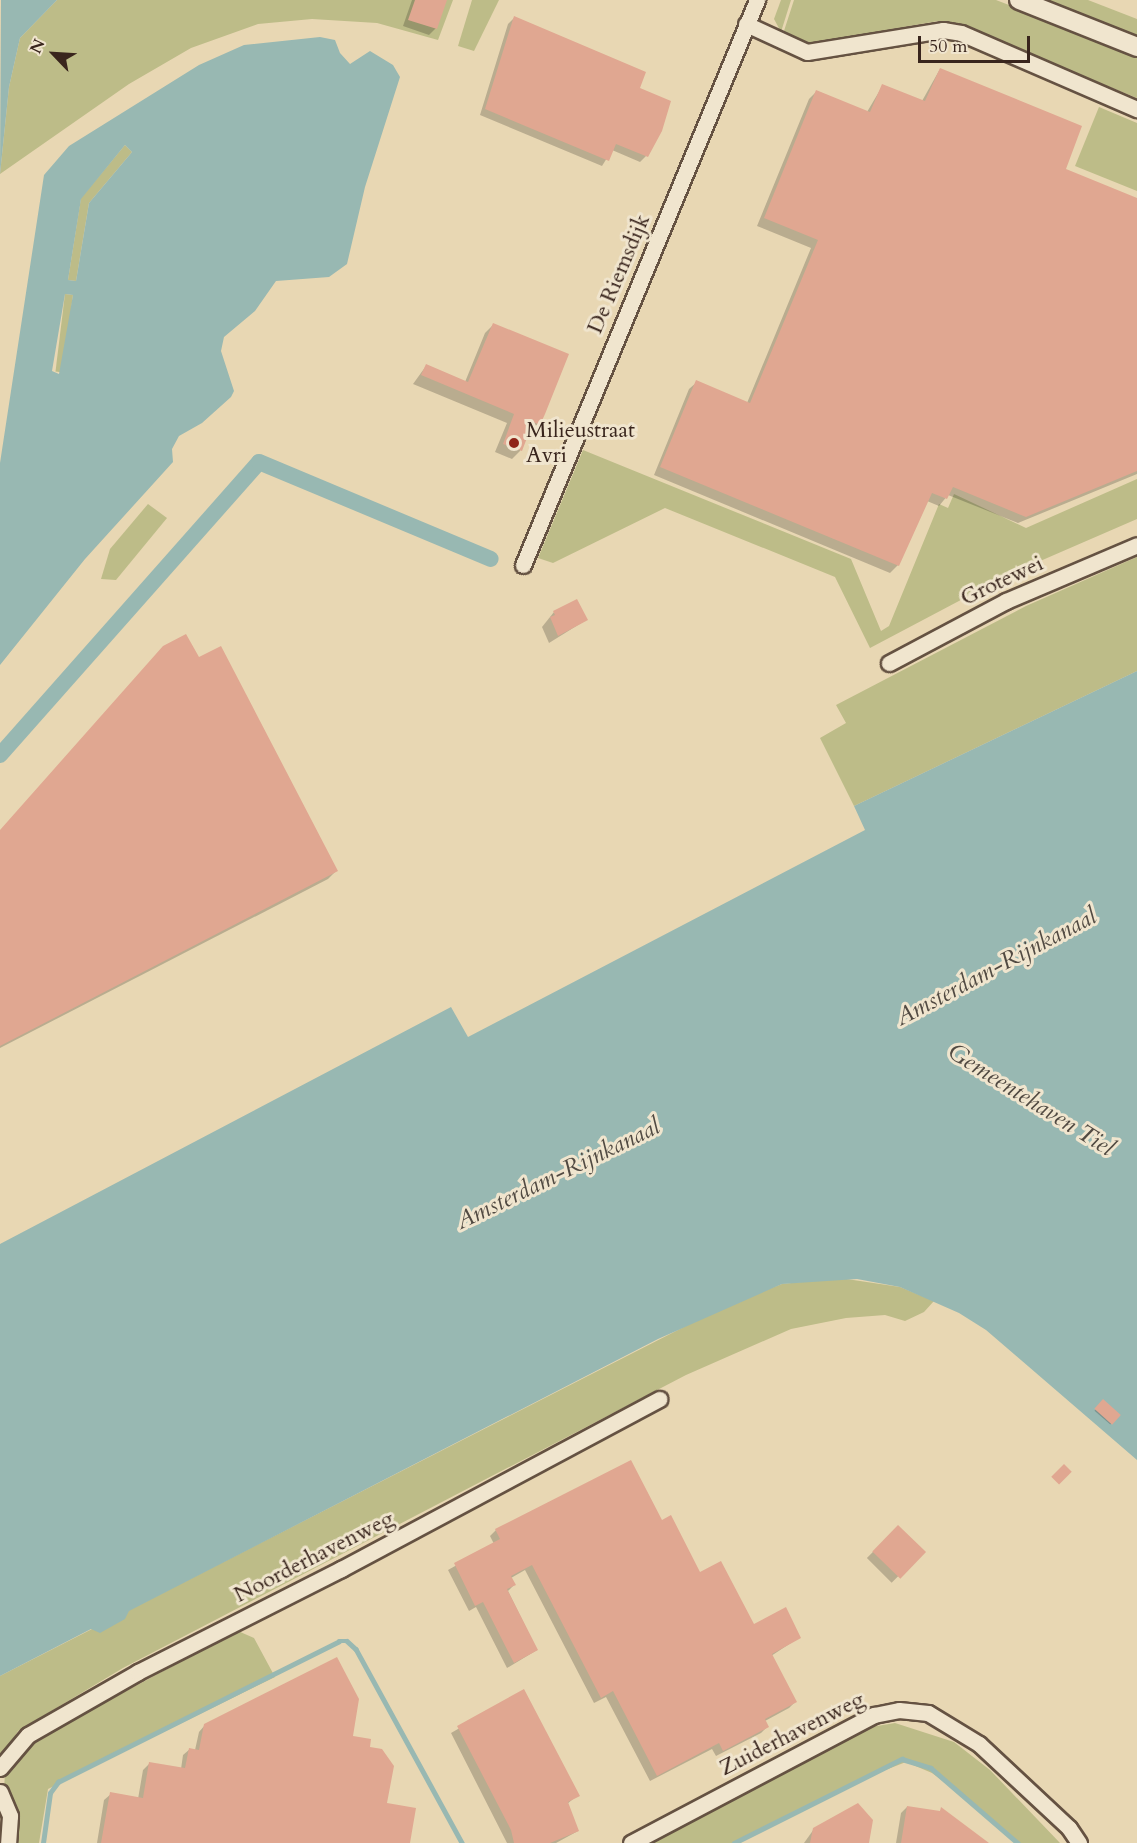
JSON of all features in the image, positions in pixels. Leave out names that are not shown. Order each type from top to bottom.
[{"type":"street","name":"De Riemsdijk","points":[[523,565],[757,0]]},
{"type":"street","points":[[1019,0],[1137,47]]},
{"type":"street","points":[[746,24],[807,52],[943,30],[961,33],[1137,109]]},
{"type":"street","name":"Grotewei","points":[[889,663],[1006,601],[1137,545]]},
{"type":"street","name":"Noorderhavenweg","points":[[0,1768],[28,1735],[138,1672],[341,1569],[660,1399]]},
{"type":"street","name":"Zuiderhavenweg","points":[[631,1843],[874,1715],[899,1710],[928,1713],[979,1744],[1069,1828],[1078,1843]]},
{"type":"street","points":[[0,1792],[10,1816],[8,1843]]},
{"type":"shaded area","points":[[57,0],[453,0],[438,40],[377,23],[312,19],[258,24],[191,48],[129,84],[0,174],[9,87],[20,38]]},
{"type":"shaded area","points":[[472,0],[499,0],[474,51],[458,46]]},
{"type":"shaded area","points":[[781,0],[791,0],[781,32],[774,19]]},
{"type":"shaded area","points":[[794,0],[996,0],[1137,55],[1137,98],[953,23],[938,21],[813,43],[798,40],[783,34]]},
{"type":"shaded area","points":[[1047,0],[1088,0],[1137,19],[1137,35]]},
{"type":"shaded area","points":[[1099,107],[1137,123],[1137,191],[1075,166]]},
{"type":"shaded area","points":[[125,145],[132,152],[89,203],[76,281],[68,280],[81,198]]},
{"type":"shaded area","points":[[65,294],[73,295],[63,372],[55,371]]},
{"type":"shaded area","points":[[583,450],[851,559],[881,631],[889,626],[939,504],[948,508],[954,494],[1026,528],[1137,479],[1137,519],[1010,574],[870,648],[835,577],[665,508],[553,563],[538,558]]},
{"type":"shaded area","points":[[148,504],[167,518],[116,580],[101,579],[110,549]]},
{"type":"shaded area","points":[[1137,557],[1137,671],[854,806],[820,738],[846,723],[836,705],[1026,606]]},
{"type":"shaded area","points":[[840,1278],[900,1287],[934,1301],[924,1312],[905,1321],[885,1315],[846,1318],[791,1329],[686,1375],[123,1668],[18,1731],[0,1761],[0,1676],[723,1307],[782,1284]]},
{"type":"shaded area","points":[[238,1631],[254,1638],[275,1677],[48,1789],[39,1843],[15,1843],[17,1819],[4,1789],[5,1773],[33,1741]]},
{"type":"shaded area","points":[[895,1723],[954,1742],[990,1770],[1060,1843],[1017,1843],[980,1808],[932,1773],[906,1762],[862,1779],[735,1843],[650,1843],[871,1727]]},
{"type":"water","points":[[1,0],[57,0],[20,38],[9,87],[0,174]]},
{"type":"water","points":[[320,37],[335,40],[340,53],[350,64],[370,51],[393,65],[400,77],[365,187],[347,264],[329,277],[276,281],[255,311],[224,337],[221,351],[234,391],[231,397],[202,423],[179,436],[172,449],[173,462],[85,559],[0,665],[0,463],[44,175],[69,146],[199,65],[244,45]],"holes":[[[125,145],[132,152],[89,203],[76,281],[68,280],[81,199]],[[65,294],[73,295],[59,374],[52,371]]]},
{"type":"water","points":[[1137,671],[1137,1460],[986,1330],[959,1313],[900,1287],[857,1279],[782,1284],[658,1339],[129,1611],[125,1619],[100,1633],[91,1629],[0,1676],[0,1244],[451,1007],[468,1037],[865,830],[854,806]]},
{"type":"building","points":[[415,0],[447,0],[437,29],[408,20]]},
{"type":"building","points":[[514,16],[646,72],[640,88],[671,101],[662,131],[648,157],[616,144],[609,161],[485,109]]},
{"type":"building","points":[[940,68],[1082,126],[1066,169],[1137,198],[1137,471],[1026,517],[953,487],[947,499],[932,493],[899,566],[660,467],[696,380],[750,403],[818,240],[764,218],[816,90],[870,112],[882,84],[925,101]]},
{"type":"building","points":[[493,323],[569,354],[540,425],[533,422],[522,451],[503,444],[514,414],[421,375],[426,364],[468,382]]},
{"type":"building","points":[[577,599],[588,620],[558,636],[550,617],[555,615],[553,611]]},
{"type":"building","points":[[186,634],[199,657],[221,646],[338,871],[0,1046],[0,830],[163,646]]},
{"type":"building","points":[[1103,1399],[1121,1415],[1112,1425],[1094,1409]]},
{"type":"building","points":[[631,1460],[662,1520],[671,1515],[700,1572],[721,1561],[754,1624],[786,1607],[801,1638],[772,1654],[797,1702],[765,1719],[769,1727],[723,1751],[719,1743],[657,1776],[613,1691],[601,1698],[532,1565],[511,1576],[516,1585],[507,1589],[538,1650],[514,1663],[483,1602],[475,1606],[454,1563],[500,1539],[495,1529]]},
{"type":"building","points":[[1064,1464],[1072,1472],[1059,1485],[1051,1477]]},
{"type":"building","points":[[898,1525],[926,1552],[900,1579],[872,1552]]},
{"type":"building","points":[[337,1657],[359,1699],[353,1736],[371,1739],[370,1747],[382,1749],[394,1766],[387,1803],[416,1808],[410,1843],[101,1843],[110,1792],[143,1798],[149,1762],[185,1768],[189,1748],[199,1750],[204,1724]]},
{"type":"building","points":[[524,1689],[580,1796],[568,1802],[579,1831],[550,1843],[514,1843],[511,1830],[457,1726]]},
{"type":"building","points":[[858,1803],[873,1820],[869,1843],[810,1843],[813,1828]]},
{"type":"building","points":[[907,1806],[940,1811],[941,1807],[989,1843],[901,1843]]},
{"type":"waterway","points":[[0,755],[259,462],[491,559]]},
{"type":"waterway","points":[[43,1843],[50,1793],[58,1782],[339,1641],[347,1641],[356,1649],[462,1843]]},
{"type":"waterway","points":[[734,1843],[902,1759],[931,1768],[1018,1843]]},
{"type":"place","name":"Milieustraat Avri","points":[[514,443]]},
{"type":"water label","name":"Amsterdam-Rijnkanaal","points":[[996,967]]},
{"type":"water label","name":"Gemeentehaven Tiel","points":[[1031,1100]]},
{"type":"water label","name":"Amsterdam-Rijnkanaal","points":[[558,1174]]}]
